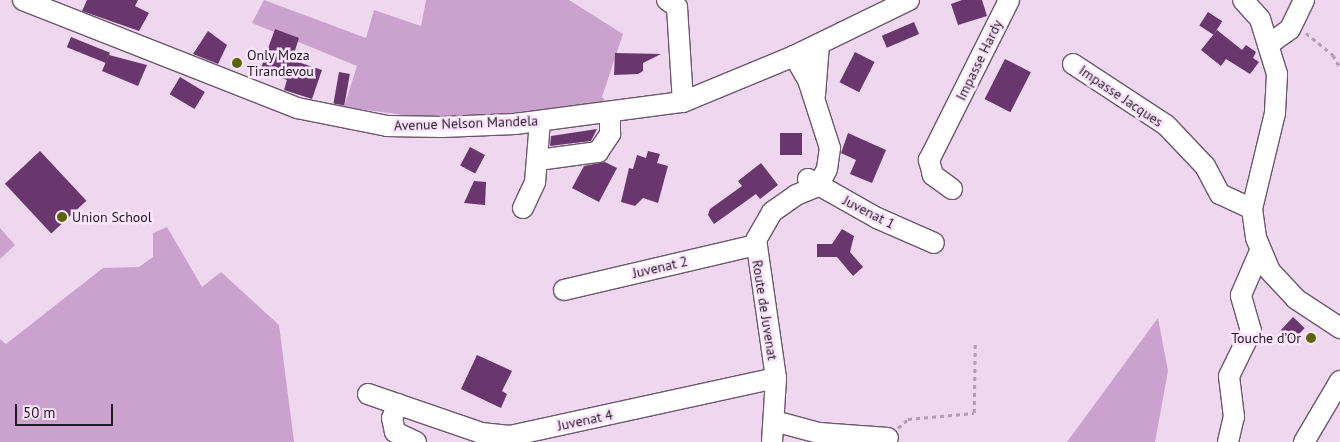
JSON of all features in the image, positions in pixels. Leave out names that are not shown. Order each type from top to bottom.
[{"type":"street","name":"Avenue Nelson Mandela","points":[[23,0],[297,108],[335,118],[406,126],[540,121],[683,102],[794,56],[909,0]]},
{"type":"street","points":[[667,0],[677,7],[683,102]]},
{"type":"street","name":"Impasse Hardy","points":[[952,189],[933,176],[929,160],[1009,0]]},
{"type":"street","points":[[1242,0],[1260,19],[1277,74],[1275,113],[1252,209],[1260,251],[1270,271],[1296,299],[1340,328]]},
{"type":"street","points":[[1268,45],[1294,23],[1304,0]]},
{"type":"street","name":"Route de Juvenat","points":[[815,99],[819,44]]},
{"type":"street","name":"Route de Juvenat","points":[[772,442],[776,378],[756,245],[772,212],[812,182],[824,138],[815,99],[794,56]]},
{"type":"street","name":"Impasse Jacques","points":[[1073,64],[1166,125],[1205,166],[1220,194],[1252,209]]},
{"type":"street","points":[[538,160],[598,152],[610,134],[610,112]]},
{"type":"street","points":[[523,208],[535,182],[540,121]]},
{"type":"street","name":"Juvenat 1","points":[[812,182],[934,243]]},
{"type":"street","name":"Juvenat 2","points":[[564,290],[756,245]]},
{"type":"street","points":[[1228,442],[1234,417],[1229,376],[1251,331],[1241,296],[1260,251]]},
{"type":"street","name":"Juvenat 4","points":[[368,394],[481,433],[510,436],[776,378]]},
{"type":"street","points":[[1304,442],[1340,381]]},
{"type":"street","points":[[398,404],[392,418],[395,432],[416,442]]},
{"type":"street","points":[[774,421],[820,432],[888,438]]},
{"type":"path","points":[[1294,23],[1333,55],[1340,67]]},
{"type":"path","points":[[888,438],[908,419],[974,413],[975,344]]},
{"type":"shaded area","points":[[264,0],[366,38],[374,10],[421,26],[426,0],[569,0],[623,34],[602,97],[610,106],[455,122],[344,107],[357,66],[252,23]]},
{"type":"shaded area","points":[[167,227],[202,287],[221,272],[279,325],[294,442],[0,442],[0,339],[6,344],[103,268],[139,267],[153,257],[153,233]]},
{"type":"shaded area","points":[[0,228],[15,245],[0,259]]},
{"type":"shaded area","points":[[1158,318],[1168,371],[1155,442],[1067,442]]},
{"type":"building","points":[[87,0],[138,0],[135,6],[149,13],[139,31],[82,11]]},
{"type":"building","points":[[962,0],[982,0],[987,16],[958,25],[951,4]]},
{"type":"building","points":[[1208,12],[1222,21],[1214,35],[1199,25]]},
{"type":"building","points":[[914,22],[919,34],[887,48],[882,36]]},
{"type":"building","points":[[275,29],[299,38],[292,60],[322,70],[312,99],[284,90],[287,80],[260,71]]},
{"type":"building","points":[[1217,30],[1242,50],[1246,45],[1256,52],[1253,58],[1259,62],[1250,74],[1226,59],[1221,66],[1201,50]]},
{"type":"building","points":[[208,31],[227,45],[218,64],[193,54]]},
{"type":"building","points":[[71,37],[110,53],[106,63],[67,47]]},
{"type":"building","points":[[855,52],[875,62],[859,92],[840,82]]},
{"type":"building","points":[[615,53],[661,54],[643,63],[643,71],[638,74],[614,75]]},
{"type":"building","points":[[109,55],[147,65],[138,86],[102,71]]},
{"type":"building","points":[[1005,59],[1031,72],[1010,112],[985,99]]},
{"type":"building","points":[[339,72],[350,74],[344,105],[333,104]]},
{"type":"building","points":[[180,77],[205,92],[195,109],[170,94]]},
{"type":"building","points":[[597,129],[591,141],[550,146],[551,136]]},
{"type":"building","points":[[780,133],[802,133],[802,155],[780,155]]},
{"type":"building","points":[[848,133],[886,150],[872,183],[850,174],[856,160],[841,153]]},
{"type":"building","points":[[470,147],[485,155],[475,174],[460,166]]},
{"type":"building","points":[[40,151],[86,201],[51,233],[5,184]]},
{"type":"building","points":[[648,151],[660,154],[657,163],[668,166],[658,203],[643,198],[635,206],[621,202],[629,168],[633,169],[637,155],[646,158]]},
{"type":"building","points":[[605,162],[617,168],[599,202],[572,188],[584,166]]},
{"type":"building","points":[[761,163],[778,185],[760,199],[756,194],[714,224],[708,215],[710,209],[742,186],[738,181]]},
{"type":"building","points":[[474,181],[486,182],[485,205],[464,203]]},
{"type":"building","points":[[842,229],[854,236],[850,252],[863,267],[853,276],[837,257],[817,257],[817,244],[832,244]]},
{"type":"building","points":[[1293,317],[1305,328],[1291,343],[1279,332]]},
{"type":"building","points":[[477,355],[512,371],[502,391],[507,394],[501,408],[461,389]]},
{"type":"place","name":"Only Moza Tirandevou","points":[[237,63]]},
{"type":"place","name":"Union School","points":[[62,217]]},
{"type":"place","name":"Touche d’Or","points":[[1311,338]]}]
